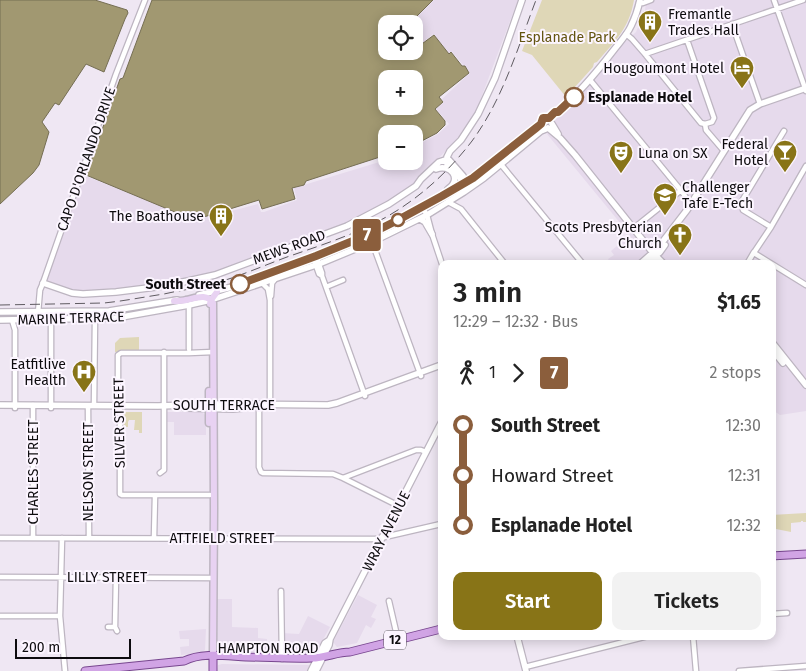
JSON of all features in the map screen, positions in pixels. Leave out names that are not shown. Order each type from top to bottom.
[{"type":"main road","points":[[211,300],[218,294]]},
{"type":"main road","points":[[212,316],[218,294]]},
{"type":"main road","points":[[174,300],[202,297],[211,300]]},
{"type":"main road","points":[[211,300],[213,303],[210,495],[212,538]]},
{"type":"main road","points":[[204,302],[209,307],[212,316]]},
{"type":"main road","points":[[209,671],[211,658],[212,578],[211,407]]},
{"type":"main road","points":[[776,555],[806,552]]},
{"type":"main road","name":"HAMPTON ROAD","points":[[85,671],[189,662],[211,658],[319,659],[342,656],[350,652],[438,630]]},
{"type":"main road","name":"HAMPTON ROAD","points":[[319,659],[339,652],[350,652]]},
{"type":"main road","points":[[211,658],[213,671]]},
{"type":"street","name":"CAPO D'ORLANDO DRIVE","points":[[38,320],[43,283],[144,0]]},
{"type":"street","name":"MEWS ROAD","points":[[43,283],[72,293],[83,294],[146,288],[215,275],[347,226],[389,204],[419,183],[421,178],[439,162],[448,159],[478,114],[495,78],[522,0]]},
{"type":"street","points":[[639,1],[643,3],[651,0]]},
{"type":"street","points":[[774,0],[806,89]]},
{"type":"street","points":[[645,54],[803,0]]},
{"type":"street","name":"MARINE TERRACE","points":[[218,294],[370,234],[442,196],[499,161],[548,124],[590,80],[631,27],[636,16],[639,1]]},
{"type":"street","points":[[732,24],[760,104]]},
{"type":"street","points":[[626,34],[645,54],[701,123],[704,124],[706,130],[724,151]]},
{"type":"street","points":[[687,40],[713,116],[713,120],[710,123],[704,124]]},
{"type":"street","points":[[590,80],[690,204]]},
{"type":"street","points":[[649,260],[696,196],[752,110],[760,104],[806,89]]},
{"type":"street","points":[[646,260],[661,251],[689,212],[752,110],[806,89]]},
{"type":"street","points":[[548,124],[660,260]]},
{"type":"street","points":[[771,227],[743,210],[742,201],[784,131]]},
{"type":"street","points":[[419,183],[448,159],[465,181],[464,192]]},
{"type":"street","points":[[499,161],[581,260]]},
{"type":"street","name":"MARINE TERRACE","points":[[0,312],[109,311],[218,294],[262,283],[372,242],[420,219],[484,178],[499,161]]},
{"type":"street","points":[[754,252],[771,227],[806,166]]},
{"type":"street","points":[[436,169],[444,167],[470,184],[484,178]]},
{"type":"street","points":[[442,196],[455,183],[451,172]]},
{"type":"street","points":[[682,192],[696,196]]},
{"type":"street","points":[[634,228],[682,192]]},
{"type":"street","points":[[448,202],[461,209],[503,260]]},
{"type":"street","points":[[422,207],[427,215],[441,260]]},
{"type":"street","points":[[420,219],[425,222],[432,234]]},
{"type":"street","points":[[750,260],[767,228],[763,222]]},
{"type":"street","points":[[372,242],[420,374]]},
{"type":"street","points":[[754,252],[767,260]]},
{"type":"street","points":[[314,256],[322,273],[365,395]]},
{"type":"street","points":[[776,266],[806,285]]},
{"type":"street","points":[[270,407],[270,300],[272,283],[276,278]]},
{"type":"street","points":[[326,287],[343,280]]},
{"type":"street","points":[[262,283],[268,289],[270,300]]},
{"type":"street","name":"MARINE TERRACE","points":[[0,320],[117,318],[211,300]]},
{"type":"street","points":[[189,305],[189,349]]},
{"type":"street","name":"NELSON STREET","points":[[88,538],[90,406],[95,319]]},
{"type":"street","points":[[12,320],[15,330],[15,407]]},
{"type":"street","points":[[51,320],[51,407]]},
{"type":"street","points":[[776,347],[806,385]]},
{"type":"street","points":[[160,473],[164,470],[164,352],[212,352]]},
{"type":"street","name":"SILVER STREET","points":[[155,496],[120,494],[118,355],[119,353],[164,352]]},
{"type":"street","points":[[776,354],[806,389]]},
{"type":"street","name":"SOUTH TERRACE","points":[[0,407],[270,407],[332,404],[365,395],[438,368]]},
{"type":"street","name":"CHARLES STREET","points":[[32,538],[33,407]]},
{"type":"street","name":"SOUTH TERRACE","points":[[211,407],[270,407]]},
{"type":"street","points":[[262,408],[259,413],[260,467],[263,474],[333,474],[398,506]]},
{"type":"street","name":"WRAY AVENUE","points":[[316,671],[325,644],[329,642],[438,431]]},
{"type":"street","points":[[343,478],[418,450],[425,454]]},
{"type":"street","points":[[154,538],[155,496],[210,495]]},
{"type":"street","name":"ATTFIELD STREET","points":[[0,538],[382,539],[438,525]]},
{"type":"street","points":[[62,538],[60,616],[65,671]]},
{"type":"street","name":"LILLY STREET","points":[[0,577],[212,578]]},
{"type":"street","points":[[108,627],[116,629],[116,577]]},
{"type":"street","points":[[281,591],[282,659]]},
{"type":"street","points":[[389,601],[398,640]]},
{"type":"street","points":[[776,614],[787,613]]},
{"type":"street","points":[[0,616],[60,616]]},
{"type":"street","points":[[518,640],[526,669],[633,640]]},
{"type":"street","points":[[693,640],[696,671]]},
{"type":"street","points":[[329,642],[336,652],[339,652]]},
{"type":"street","name":"WRAY AVENUE","points":[[311,671],[319,659]]},
{"type":"street","points":[[739,671],[806,666]]},
{"type":"shaded area","points":[[0,0],[95,0],[127,10],[128,13],[104,72],[86,64],[59,105],[55,103],[42,122],[49,132],[39,165],[0,204]]},
{"type":"shaded area","points":[[152,0],[433,0],[418,15],[378,15],[378,60],[423,60],[423,43],[434,35],[449,54],[451,52],[462,66],[465,66],[469,73],[439,97],[443,102],[435,109],[445,121],[445,125],[437,133],[423,140],[423,125],[378,125],[378,158],[306,181],[304,185],[292,188],[295,199],[262,209],[259,200],[194,220],[86,175],[120,79],[123,78]]},
{"type":"shaded area","points":[[434,0],[518,0],[475,114],[459,137],[415,183],[360,222],[210,279],[84,297],[40,283],[78,173],[195,218],[258,204],[261,212],[264,212],[297,200],[294,188],[378,162],[378,170],[423,170],[423,142],[438,134],[449,124],[436,109],[444,102],[442,99],[470,73],[433,34],[423,42],[423,15],[419,15]]},
{"type":"shaded area","points":[[646,0],[806,0],[806,411],[780,415],[776,412],[776,260],[609,260],[614,255],[611,251],[630,235],[547,134],[558,115],[599,66],[636,32],[645,11]]},
{"type":"shaded area","points":[[167,412],[202,412],[206,416],[206,435],[174,435],[174,422],[167,422]]},
{"type":"shaded area","points":[[358,595],[377,605],[371,617],[376,619],[371,628],[366,625],[357,643],[337,647],[333,642]]},
{"type":"shaded area","points":[[217,599],[232,599],[232,627],[258,628],[258,638],[267,639],[267,643],[281,643],[281,633],[299,634],[308,616],[330,627],[315,654],[223,652],[217,647]]},
{"type":"shaded area","points":[[206,629],[205,650],[201,653],[181,655],[180,647],[189,646],[189,639],[180,639],[179,631]]},
{"type":"shaded area","points":[[218,665],[309,665],[310,667],[307,671],[217,671]]},
{"type":"green space","name":"Esplanade Park","points":[[542,0],[634,0],[625,27],[566,97],[532,55],[522,51]]},
{"type":"green space","points":[[416,214],[420,215],[396,229],[321,260],[325,255]]},
{"type":"green space","points":[[139,337],[139,351],[115,352],[115,343],[120,338]]},
{"type":"green space","points":[[123,412],[142,412],[142,433],[139,433],[139,430],[134,430],[135,420],[129,420],[128,427],[122,427]]},
{"type":"green space","points":[[806,513],[806,522],[791,523],[791,532],[776,529],[776,515]]},
{"type":"railway","points":[[0,305],[104,303],[164,294],[216,283],[342,237],[389,215],[416,198],[440,177],[462,154],[483,125],[501,90],[536,0]]},
{"type":"bus line","name":"7","points":[[240,284],[370,234],[442,196],[473,178],[541,124],[543,118],[549,118],[555,112],[558,112],[574,97]]},
{"type":"place","name":"Fremantle Trades Hall","points":[[650,43]]},
{"type":"place","name":"Hougoumont Hotel","points":[[742,89]]},
{"type":"place","name":"Esplanade Hotel","points":[[574,97]]},
{"type":"place","name":"Federal Hotel","points":[[785,173]]},
{"type":"place","name":"Luna on SX","points":[[621,174]]},
{"type":"place","name":"Challenger Tafe E-Tech","points":[[665,216]]},
{"type":"place","name":"The Boathouse","points":[[221,237]]},
{"type":"place","name":"Scots Presbyterian Church","points":[[680,256]]},
{"type":"place","name":"South Street","points":[[240,284]]},
{"type":"place","name":"Eatfitlive Health","points":[[84,393]]}]
